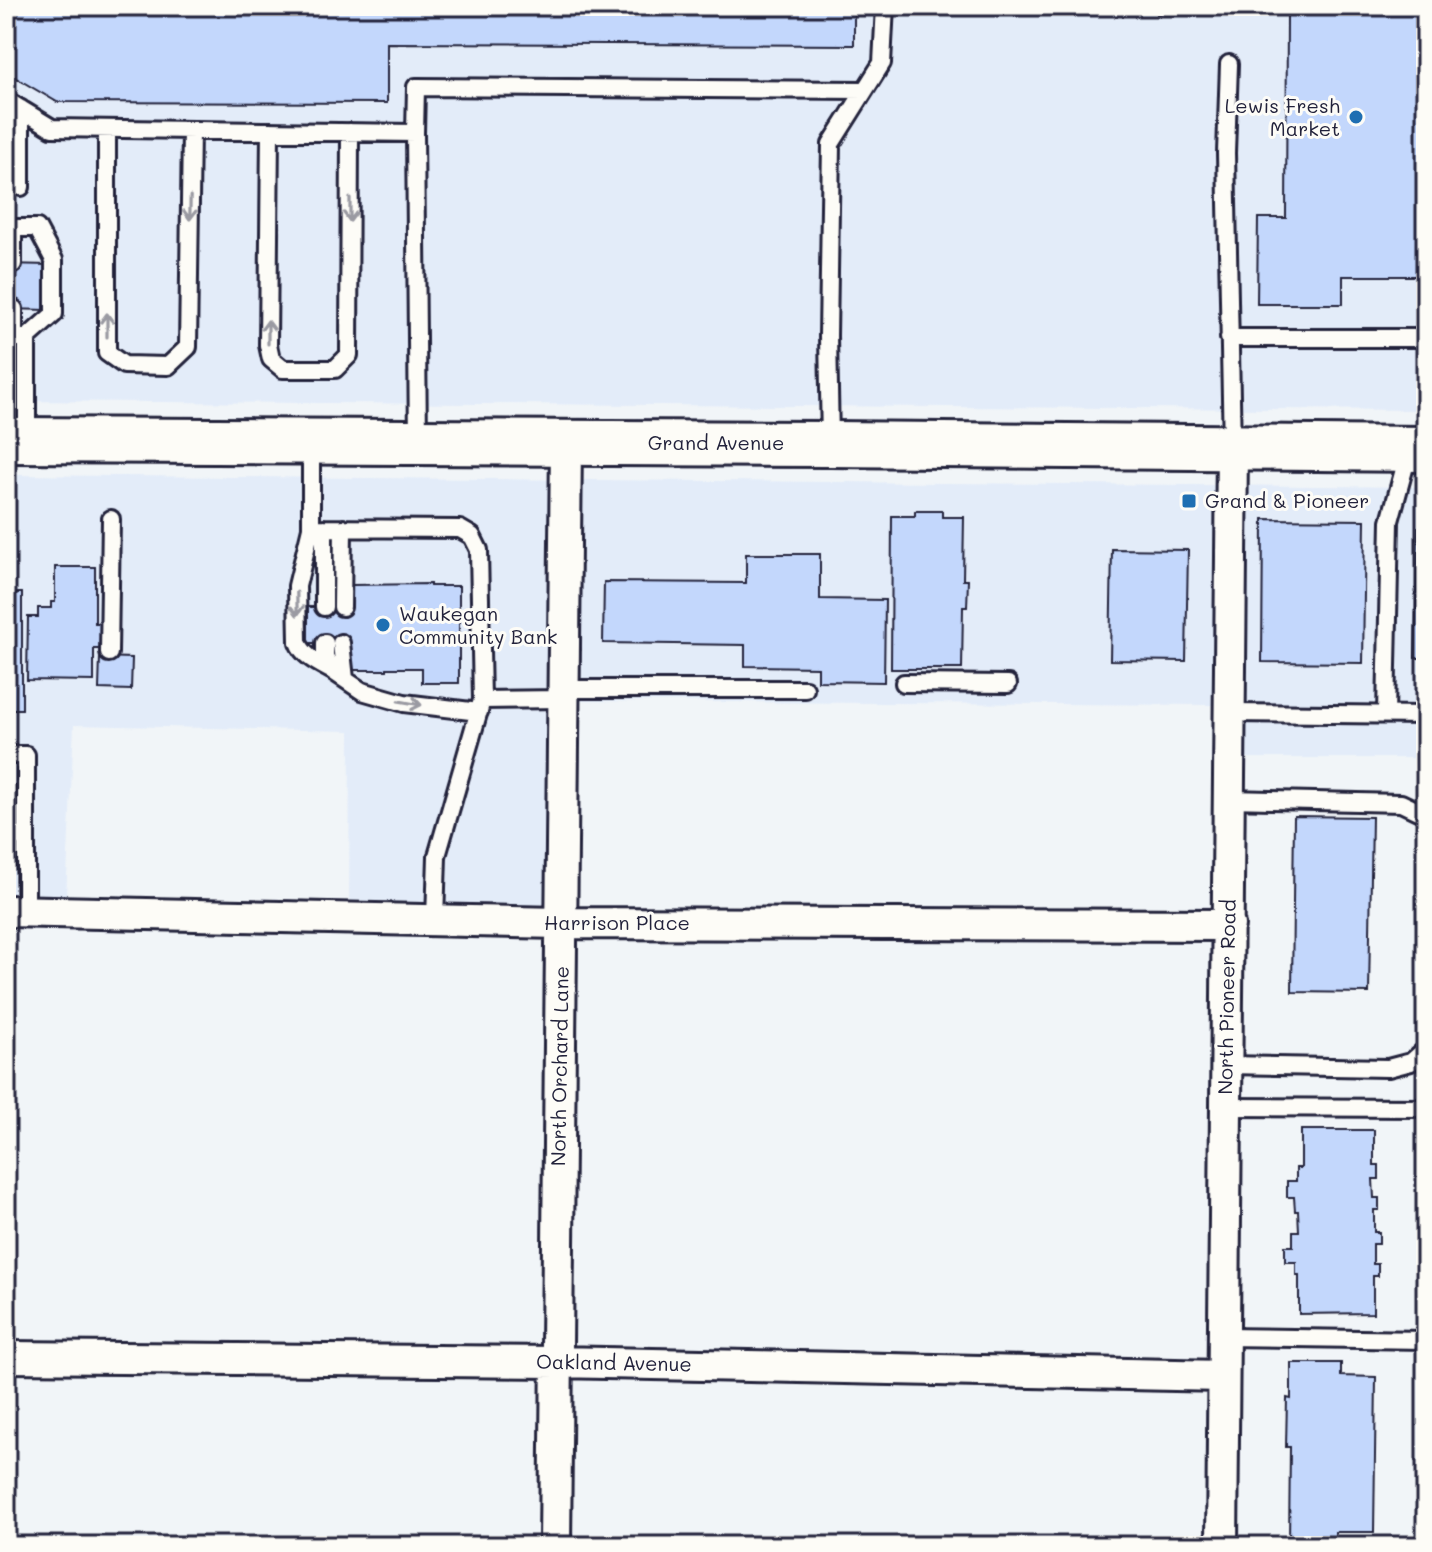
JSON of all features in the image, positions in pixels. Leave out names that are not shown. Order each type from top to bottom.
[{"type":"main road","name":"Grand Avenue","points":[[16,440],[1418,449]]},
{"type":"street","name":"North Orchard Lane","points":[[555,1546],[566,443]]},
{"type":"street","name":"North Pioneer Road","points":[[1222,1546],[1232,447]]},
{"type":"street","name":"Harrison Place","points":[[16,911],[562,923],[1229,925]]},
{"type":"street","name":"Oakland Avenue","points":[[6,1357],[557,1362],[1223,1376]]},
{"type":"lane","points":[[830,444],[831,144],[882,63],[885,6]]},
{"type":"lane","points":[[1229,64],[1226,153],[1232,447]]},
{"type":"lane","points":[[418,442],[416,87],[865,90]]},
{"type":"lane","points":[[6,100],[52,128],[415,133]]},
{"type":"lane","points":[[21,109],[21,187]]},
{"type":"lane","points":[[107,129],[107,353],[124,365],[168,366],[188,347],[191,130]]},
{"type":"lane","points":[[270,131],[268,345],[271,359],[283,369],[335,369],[349,355],[350,132]]},
{"type":"lane","points":[[13,264],[10,228],[37,228],[54,260],[54,314],[16,338]]},
{"type":"lane","points":[[14,309],[16,440]]},
{"type":"lane","points":[[1229,338],[1426,338]]},
{"type":"lane","points":[[311,442],[324,607]]},
{"type":"lane","points":[[1386,714],[1390,521],[1418,449]]},
{"type":"lane","points":[[109,653],[111,519]]},
{"type":"lane","points":[[318,528],[460,529],[472,536],[479,550],[481,706],[437,856],[435,920]]},
{"type":"lane","points":[[318,528],[297,586],[298,642],[301,651],[362,691],[404,703],[481,706],[563,694],[805,689]]},
{"type":"lane","points":[[342,607],[343,528]]},
{"type":"lane","points":[[333,643],[325,656],[338,674]]},
{"type":"lane","points":[[904,683],[1008,684]]},
{"type":"lane","points":[[1230,713],[1426,715]]},
{"type":"lane","points":[[6,755],[26,755],[26,836],[16,911]]},
{"type":"lane","points":[[1229,799],[1401,803],[1426,818]]},
{"type":"lane","points":[[6,836],[26,836]]},
{"type":"lane","points":[[1226,1065],[1388,1068],[1411,1062],[1426,1049]]},
{"type":"lane","points":[[1226,1107],[1426,1108]]},
{"type":"lane","points":[[1223,1337],[1426,1340]]},
{"type":"shaded area","points":[[6,6],[1426,6],[1426,410],[6,401]]},
{"type":"shaded area","points":[[6,475],[1426,487],[1426,758],[1214,758],[1213,705],[573,701],[566,918],[349,917],[350,731],[74,725],[66,899],[6,898]]},
{"type":"building","points":[[6,6],[854,6],[854,45],[387,43],[387,103],[57,102],[6,72]]},
{"type":"building","name":"Lewis Fresh Market","points":[[1157,6],[1426,6],[1426,276],[1343,276],[1343,304],[1257,304],[1258,218],[1286,218],[1287,15],[1157,14]]},
{"type":"building","points":[[6,264],[49,265],[48,310],[6,309]]},
{"type":"building","points":[[915,511],[942,511],[942,517],[964,517],[963,580],[968,580],[967,607],[963,607],[962,669],[891,669],[892,516],[915,516]]},
{"type":"building","points":[[1263,519],[1365,520],[1363,663],[1262,662]]},
{"type":"building","points":[[1418,527],[1426,527],[1426,658],[1415,658]]},
{"type":"building","points":[[1112,549],[1188,550],[1186,661],[1110,660]]},
{"type":"building","points":[[746,554],[820,554],[820,599],[885,600],[884,682],[818,681],[818,667],[745,666],[745,645],[603,643],[604,582],[746,583]]},
{"type":"building","points":[[55,567],[95,567],[95,623],[100,623],[100,649],[94,649],[94,681],[27,680],[28,617],[38,617],[38,608],[51,608],[51,602],[55,602]]},
{"type":"building","name":"Waukegan Community Bank","points":[[352,585],[459,586],[459,683],[422,683],[422,668],[351,670],[351,643],[308,643],[308,607],[352,607]]},
{"type":"building","points":[[6,593],[22,593],[22,709],[6,709]]},
{"type":"building","points":[[100,657],[132,658],[131,690],[99,689]]},
{"type":"building","points":[[1294,816],[1372,817],[1369,993],[1292,992]]},
{"type":"building","points":[[1301,1130],[1374,1130],[1374,1165],[1379,1165],[1379,1179],[1373,1179],[1374,1198],[1379,1198],[1379,1210],[1374,1210],[1374,1232],[1379,1232],[1379,1244],[1373,1244],[1373,1264],[1378,1264],[1378,1276],[1373,1276],[1373,1313],[1299,1314],[1299,1275],[1296,1275],[1296,1262],[1285,1262],[1285,1246],[1293,1246],[1293,1231],[1299,1231],[1294,1197],[1287,1197],[1287,1181],[1296,1181],[1296,1168],[1301,1168]]},
{"type":"building","points":[[1291,1363],[1341,1363],[1341,1376],[1376,1377],[1374,1532],[1335,1532],[1335,1545],[1289,1544],[1290,1447],[1286,1447]]},
{"type":"place","name":"Lewis Fresh Market","points":[[1356,117]]},
{"type":"place","name":"Grand & Pioneer","points":[[1189,501]]},
{"type":"place","name":"Waukegan Community Bank","points":[[383,625]]}]
